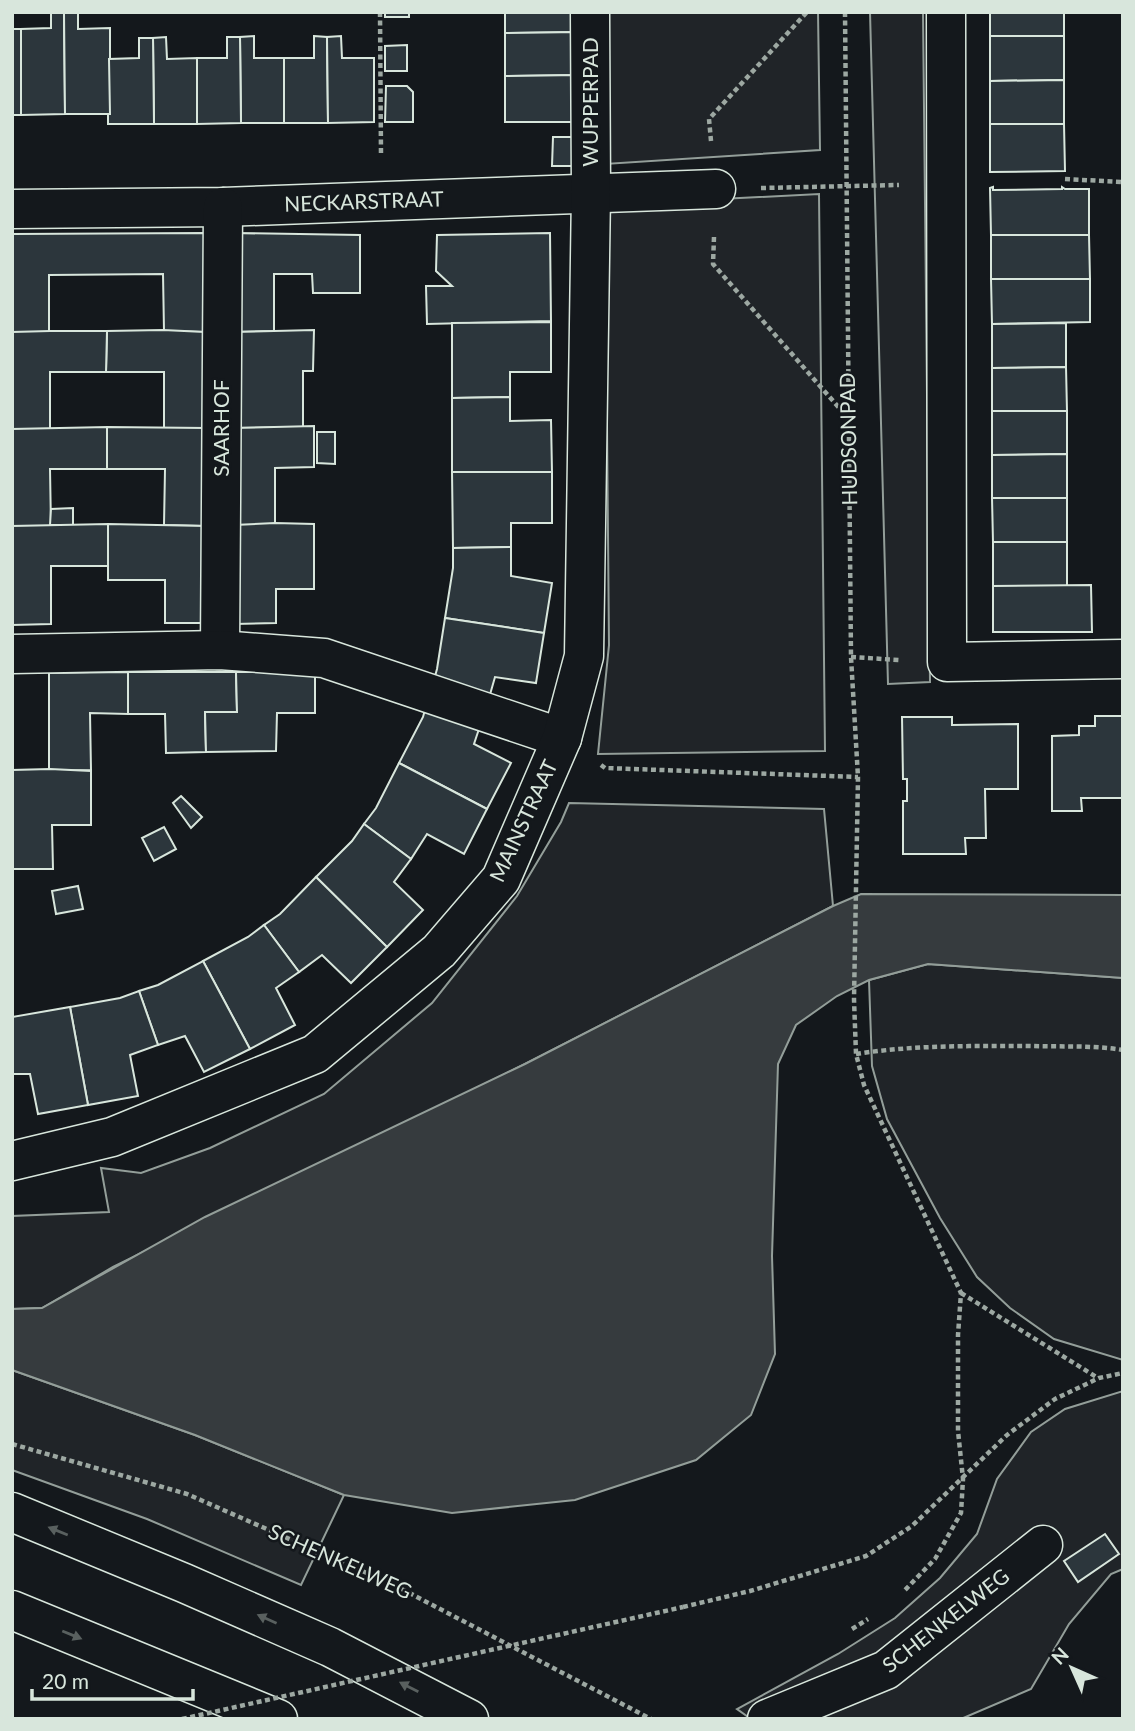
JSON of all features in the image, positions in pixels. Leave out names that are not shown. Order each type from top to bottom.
[{"type":"street","name":"WUPPERPAD","points":[[590,12],[591,192]]},
{"type":"street","points":[[946,12],[947,662],[1123,659]]},
{"type":"street","name":"NECKARSTRAAT","points":[[12,209],[223,207],[716,189]]},
{"type":"street","name":"MAINSTRAAT","points":[[12,1161],[112,1137],[316,1054],[439,951],[501,878],[562,738],[584,656],[591,192]]},
{"type":"street","name":"SAARHOF","points":[[220,650],[223,207]]},
{"type":"street","points":[[12,654],[220,650],[324,658],[562,738]]},
{"type":"street","points":[[12,1512],[330,1647],[469,1719]]},
{"type":"street","name":"SCHENKELWEG","points":[[767,1719],[886,1670],[1043,1545]]},
{"type":"street","points":[[12,1610],[278,1719]]},
{"type":"path","points":[[380,12],[381,202]]},
{"type":"path","name":"HUDSONPAD","points":[[845,12],[851,657],[858,776],[856,1054],[863,1085],[961,1293]]},
{"type":"path","points":[[1065,179],[1123,182]]},
{"type":"path","points":[[716,189],[945,183]]},
{"type":"path","points":[[562,738],[605,768],[858,776]]},
{"type":"path","points":[[856,1054],[893,1048],[995,1046],[1106,1047],[1123,1050]]},
{"type":"path","points":[[897,1598],[935,1559],[961,1513],[962,1479],[957,1431],[961,1293],[1099,1378]]},
{"type":"path","points":[[182,1719],[750,1591],[866,1556],[912,1526],[1007,1435],[1055,1399],[1099,1378],[1123,1373]]},
{"type":"path","name":"SCHENKELWEG","points":[[12,1444],[187,1494],[394,1585],[651,1719]]},
{"type":"path","points":[[844,1634],[877,1614]]},
{"type":"shaded area","points":[[605,12],[818,12],[820,150],[605,164]]},
{"type":"shaded area","points":[[870,12],[923,12],[930,682],[888,684]]},
{"type":"shaded area","points":[[819,194],[825,751],[598,754],[609,645],[605,205]]},
{"type":"shaded area","points":[[569,803],[824,809],[833,906],[525,1064],[113,1267],[42,1308],[12,1309],[12,1216],[109,1212],[101,1168],[141,1173],[210,1148],[324,1094],[432,1003],[517,896],[561,822]]},
{"type":"shaded area","points":[[861,894],[1123,895],[1123,978],[928,964],[869,980],[837,996],[796,1025],[778,1064],[772,1256],[775,1354],[751,1415],[696,1460],[575,1500],[452,1513],[344,1495],[195,1435],[12,1370],[12,1309],[42,1308],[205,1217],[525,1064]]},
{"type":"shaded area","points":[[928,964],[1123,978],[1123,1360],[1054,1339],[1010,1308],[977,1277],[940,1218],[887,1119],[872,1066],[869,980]]},
{"type":"shaded area","points":[[12,1370],[195,1435],[344,1495],[301,1585],[147,1519],[12,1470]]},
{"type":"shaded area","points":[[1123,1391],[1123,1569],[1111,1574],[1069,1624],[1031,1689],[961,1719],[751,1719],[737,1709],[838,1654],[895,1618],[940,1578],[977,1534],[997,1479],[1031,1432],[1065,1409]]},
{"type":"building","points":[[51,12],[64,12],[65,114],[21,115],[21,29],[51,28]]},
{"type":"building","points":[[64,12],[78,12],[78,29],[110,28],[110,114],[65,114]]},
{"type":"building","points":[[385,12],[409,12],[409,17],[385,17]]},
{"type":"building","points":[[505,12],[579,12],[579,32],[505,33]]},
{"type":"building","points":[[990,12],[1064,12],[1064,36],[990,36]]},
{"type":"building","points":[[12,29],[21,29],[21,115],[12,115]]},
{"type":"building","points":[[579,32],[579,75],[505,76],[505,33]]},
{"type":"building","points":[[254,36],[254,58],[284,58],[284,123],[241,123],[240,37]]},
{"type":"building","points":[[314,36],[327,37],[328,123],[284,123],[284,58],[314,58]]},
{"type":"building","points":[[341,36],[342,58],[374,58],[374,122],[328,123],[327,37]]},
{"type":"building","points":[[990,36],[1064,36],[1064,80],[990,81]]},
{"type":"building","points":[[166,37],[167,59],[197,58],[197,124],[154,124],[153,38]]},
{"type":"building","points":[[227,37],[240,37],[241,123],[197,124],[197,58],[227,58]]},
{"type":"building","points":[[139,38],[153,38],[154,124],[108,124],[109,59],[139,58]]},
{"type":"building","points":[[407,45],[407,71],[385,71],[385,46]]},
{"type":"building","points":[[579,75],[579,122],[505,122],[505,76]]},
{"type":"building","points":[[1064,80],[1064,124],[990,124],[990,81]]},
{"type":"building","points":[[386,86],[407,86],[413,92],[413,122],[385,122]]},
{"type":"building","points":[[990,124],[1064,124],[1065,171],[990,172]]},
{"type":"building","points":[[553,137],[579,137],[579,166],[552,166]]},
{"type":"building","points":[[993,187],[993,190],[1062,187],[1089,189],[1089,235],[991,235],[990,188]]},
{"type":"building","points":[[204,233],[205,332],[164,331],[163,274],[49,275],[49,332],[12,332],[12,234]]},
{"type":"building","points":[[232,233],[360,235],[360,293],[313,293],[312,274],[274,274],[274,331],[233,332]]},
{"type":"building","points":[[550,233],[551,321],[427,324],[426,286],[452,286],[436,271],[437,235]]},
{"type":"building","points":[[991,235],[1089,235],[1090,279],[991,279]]},
{"type":"building","points":[[991,279],[1090,279],[1090,322],[992,324]]},
{"type":"building","points":[[551,322],[551,372],[510,372],[510,397],[452,398],[452,323]]},
{"type":"building","points":[[1066,323],[1066,367],[992,368],[992,324]]},
{"type":"building","points":[[314,330],[313,371],[303,371],[303,427],[233,428],[233,332]]},
{"type":"building","points":[[107,331],[205,332],[205,428],[164,429],[164,372],[106,372]]},
{"type":"building","points":[[107,331],[106,372],[50,372],[50,429],[12,429],[12,332]]},
{"type":"building","points":[[1066,367],[1067,411],[992,411],[992,368]]},
{"type":"building","points":[[510,397],[510,421],[551,420],[552,472],[452,472],[452,398]]},
{"type":"building","points":[[992,411],[1067,411],[1067,454],[992,455]]},
{"type":"building","points":[[314,426],[314,467],[275,468],[275,525],[234,525],[233,428]]},
{"type":"building","points":[[107,427],[107,469],[50,469],[51,527],[12,526],[12,429]]},
{"type":"building","points":[[107,427],[205,428],[206,526],[164,525],[165,469],[107,469]]},
{"type":"building","points":[[317,432],[335,432],[335,464],[317,463]]},
{"type":"building","points":[[1067,454],[1067,498],[992,498],[992,455]]},
{"type":"building","points":[[452,472],[552,472],[552,523],[511,523],[511,547],[453,548]]},
{"type":"building","points":[[992,498],[1067,498],[1067,542],[993,542]]},
{"type":"building","points":[[73,508],[73,525],[50,525],[51,509]]},
{"type":"building","points":[[108,524],[206,526],[206,623],[165,623],[165,580],[108,580]]},
{"type":"building","points":[[108,524],[108,566],[51,566],[51,624],[12,625],[12,526]]},
{"type":"building","points":[[314,524],[314,589],[276,589],[276,623],[235,624],[234,525]]},
{"type":"building","points":[[993,542],[1067,542],[1067,586],[993,586]]},
{"type":"building","points":[[511,547],[511,576],[552,583],[544,633],[445,618],[453,568],[453,548]]},
{"type":"building","points":[[1091,585],[1092,632],[993,632],[993,586]]},
{"type":"building","points":[[445,618],[544,633],[536,683],[495,677],[487,705],[432,687]]},
{"type":"building","points":[[128,672],[128,714],[90,713],[91,770],[49,771],[49,673]]},
{"type":"building","points":[[128,672],[236,672],[237,712],[205,712],[206,752],[166,753],[165,714],[128,714]]},
{"type":"building","points":[[236,672],[315,672],[315,713],[277,713],[276,751],[206,752],[205,712],[237,712]]},
{"type":"building","points":[[428,699],[483,717],[474,744],[511,763],[487,809],[399,763],[423,717]]},
{"type":"building","points":[[1095,716],[1123,716],[1123,798],[1081,798],[1082,811],[1052,811],[1052,736],[1079,735],[1079,726],[1095,726]]},
{"type":"building","points":[[902,717],[952,717],[952,725],[1018,724],[1018,789],[985,789],[986,838],[965,838],[966,854],[903,854],[903,801],[907,801],[907,779],[903,779]]},
{"type":"building","points":[[399,763],[487,809],[464,854],[427,834],[411,859],[364,824],[376,808]]},
{"type":"building","points":[[12,770],[91,771],[91,825],[52,825],[53,869],[12,869]]},
{"type":"building","points":[[181,796],[202,817],[191,828],[173,803]]},
{"type":"building","points":[[364,824],[411,859],[394,882],[423,910],[387,947],[316,877],[352,841]]},
{"type":"building","points":[[164,827],[176,849],[154,861],[142,838]]},
{"type":"building","points":[[316,877],[387,947],[351,983],[322,955],[299,972],[264,925],[280,914]]},
{"type":"building","points":[[78,886],[83,909],[56,914],[52,891]]},
{"type":"building","points":[[264,925],[299,972],[276,988],[295,1025],[250,1049],[203,961],[248,937]]},
{"type":"building","points":[[203,961],[250,1049],[204,1072],[185,1036],[158,1045],[139,991],[158,985]]},
{"type":"building","points":[[139,991],[158,1045],[130,1055],[138,1096],[88,1105],[70,1007],[120,998]]},
{"type":"building","points":[[70,1007],[88,1105],[38,1114],[30,1074],[12,1074],[12,1017]]},
{"type":"building","points":[[1105,1534],[1119,1554],[1078,1582],[1064,1561]]}]
